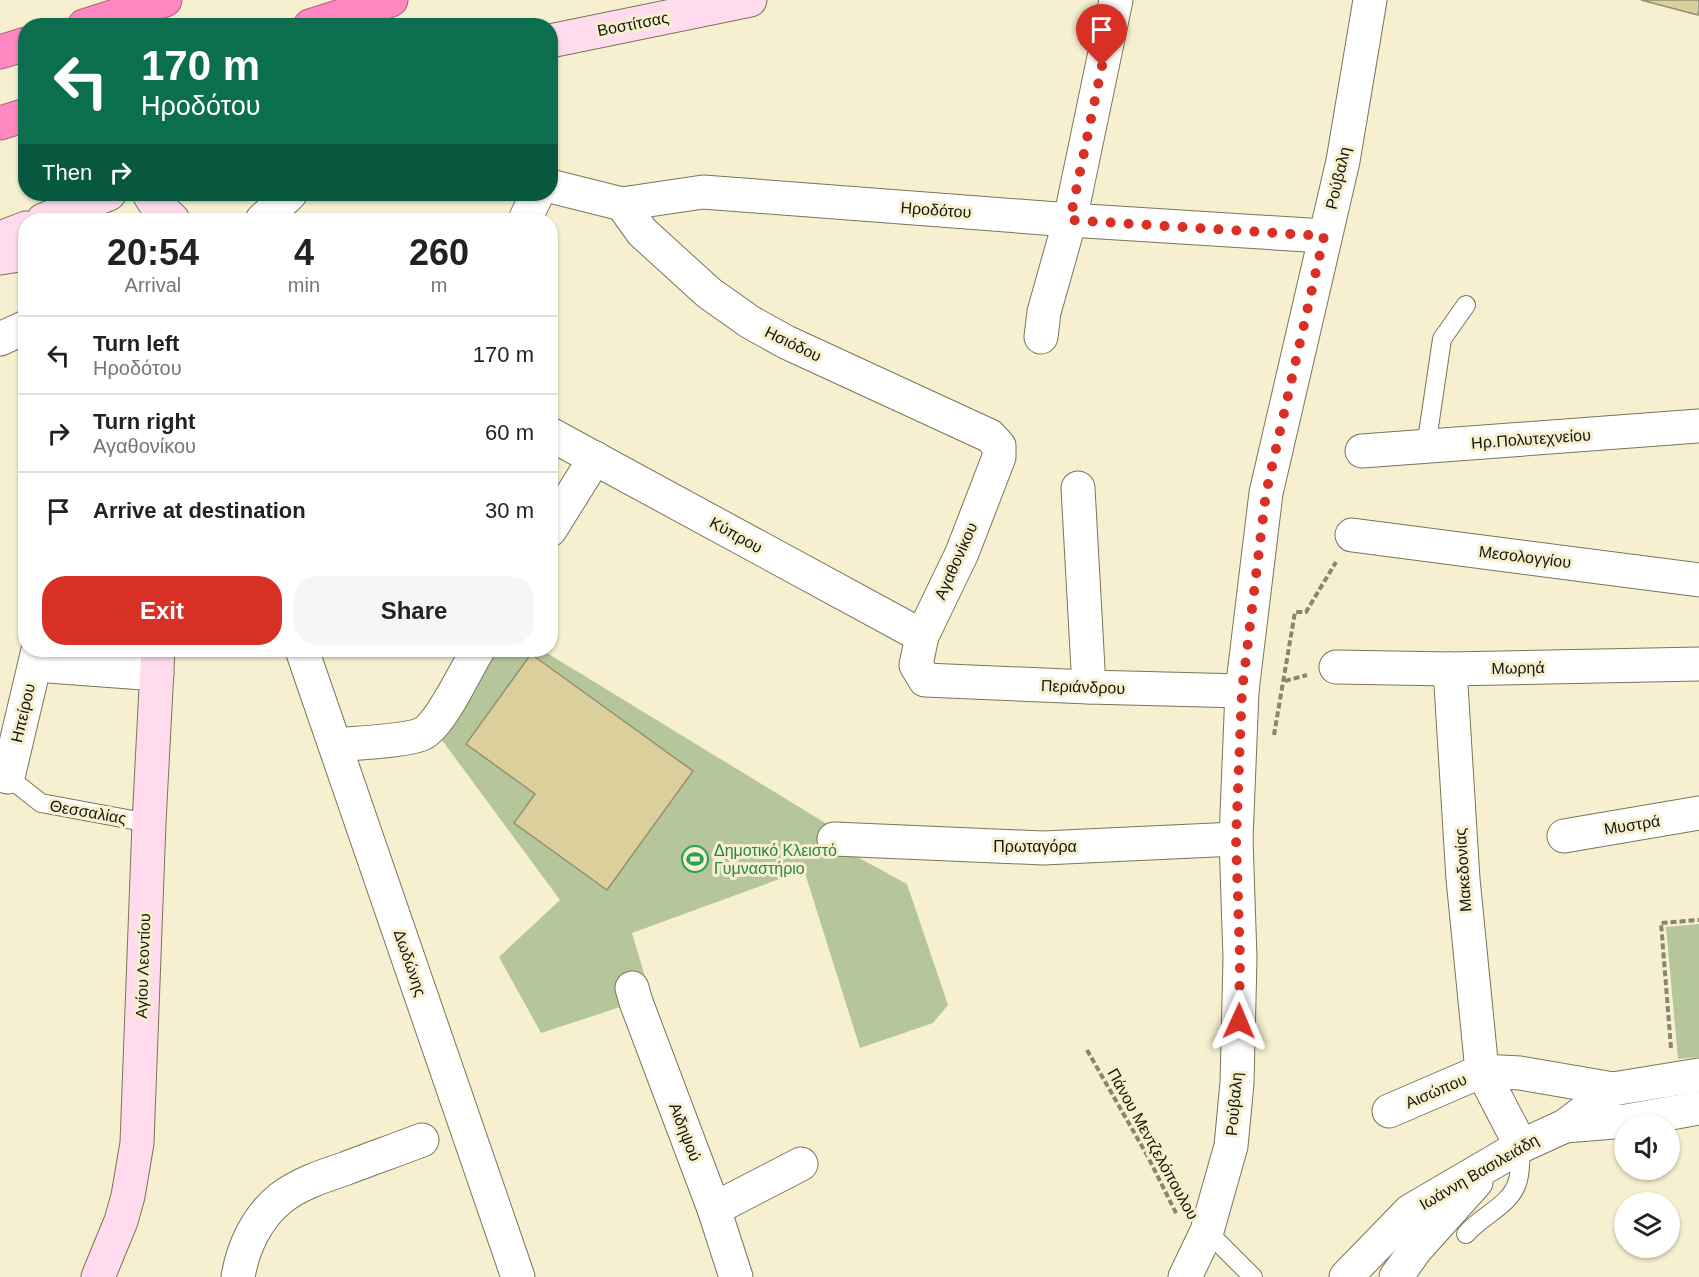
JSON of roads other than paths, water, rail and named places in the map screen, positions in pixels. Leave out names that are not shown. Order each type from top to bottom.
[{"type":"highway","points":[[109,18],[165,0]]},
{"type":"highway","points":[[335,18],[391,0]]},
{"type":"highway","points":[[0,52],[18,46]]},
{"type":"highway","points":[[0,123],[18,117]]},
{"type":"street","name":"Βοστίτσας","points":[[558,39],[750,0]]},
{"type":"street","points":[[1041,337],[1044,312],[1070,220],[1116,0]]},
{"type":"street","name":"Ρούβαλη","points":[[1197,1252],[1231,1146],[1237,1083],[1240,958],[1236,839],[1242,691],[1266,493],[1345,152],[1370,0]]},
{"type":"street","name":"Ηροδότου","points":[[558,188],[622,204],[703,192],[1070,220],[1324,236]]},
{"type":"street","points":[[61,213],[91,201]]},
{"type":"street","points":[[153,201],[166,213]]},
{"type":"street","points":[[270,213],[282,201]]},
{"type":"street","name":"Ησιόδου","points":[[622,204],[642,232],[709,293],[750,322],[786,342],[995,440]]},
{"type":"street","points":[[0,238],[18,231]]},
{"type":"street","points":[[0,258],[18,255]]},
{"type":"street","points":[[0,339],[18,331]]},
{"type":"street","name":"Ηρ.Πολυτεχνείου","points":[[1362,451],[1699,426]]},
{"type":"street","name":"Κύπρου","points":[[558,438],[922,636]]},
{"type":"street","name":"Αγαθονίκου","points":[[925,681],[916,666],[922,636],[962,554],[999,457],[999,446],[995,440]]},
{"type":"street","points":[[558,517],[595,458]]},
{"type":"street","points":[[1078,488],[1089,687]]},
{"type":"street","name":"Μεσολογγίου","points":[[1352,535],[1699,580]]},
{"type":"street","points":[[36,657],[158,662]]},
{"type":"street","name":"Ηπείρου","points":[[4,776],[36,657]]},
{"type":"street","name":"Δωδώνης","points":[[304,657],[518,1277]]},
{"type":"street","points":[[334,745],[423,734],[436,722],[474,657]]},
{"type":"street","name":"Αγίου Λεοντίου","points":[[98,1277],[121,1221],[128,1196],[137,1143],[149,823],[158,662]]},
{"type":"street","name":"Μωρηά","points":[[1336,667],[1450,669],[1699,664]]},
{"type":"street","name":"Μακεδονίας","points":[[1450,669],[1463,879],[1482,1071],[1521,1146]]},
{"type":"street","name":"Περιάνδρου","points":[[925,681],[1242,691]]},
{"type":"street","name":"Μυστρά","points":[[1564,836],[1699,813]]},
{"type":"street","name":"Πρωταγόρα","points":[[834,839],[1043,848],[1236,839]]},
{"type":"street","name":"Αιδηψού","points":[[632,988],[714,1209],[736,1277]]},
{"type":"street","points":[[1482,1071],[1520,1073],[1613,1089]]},
{"type":"street","name":"Αισώπου","points":[[1389,1111],[1482,1071]]},
{"type":"street","name":"Ιωάννη Βασιλειάδη","points":[[1346,1277],[1410,1211],[1521,1146],[1565,1126],[1613,1089],[1686,1077]]},
{"type":"street","name":"Ιωάννη Βασιλειάδη","points":[[1565,1126],[1626,1121],[1699,1108]]},
{"type":"street","points":[[238,1277],[244,1252],[252,1234],[268,1209],[281,1197],[295,1188],[422,1140]]},
{"type":"street","points":[[714,1209],[801,1164]]},
{"type":"street","points":[[1396,1277],[1416,1249],[1491,1165]]},
{"type":"lane","points":[[1426,447],[1442,339],[1466,305]]},
{"type":"lane","name":"Θεσσαλίας","points":[[4,776],[41,803],[149,823]]},
{"type":"lane","points":[[1466,1234],[1476,1222],[1508,1200],[1518,1181],[1521,1146]]},
{"type":"lane","points":[[1197,1252],[1253,1277]]},
{"type":"place","name":"Δημοτικό Κλειστό Γυμναστήριο","points":[[695,859]]}]
